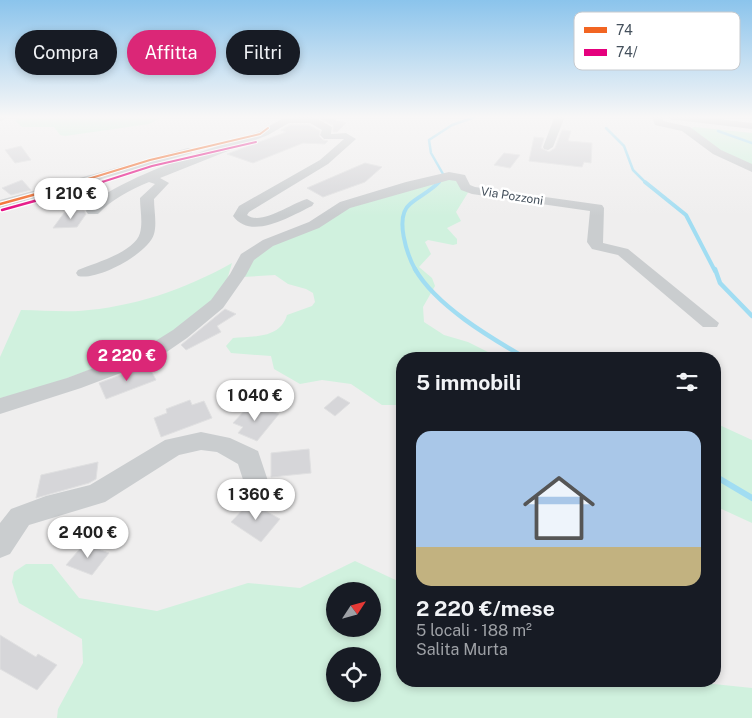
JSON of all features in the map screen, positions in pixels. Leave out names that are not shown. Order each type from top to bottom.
[{"type":"street","points":[[0,204],[193,150]]},
{"type":"street","points":[[93,211],[105,199],[148,177],[210,150]]},
{"type":"street","points":[[307,204],[260,223],[250,222],[240,216],[244,209],[324,162],[339,150]]},
{"type":"street","points":[[713,150],[752,168]]},
{"type":"street","name":"Via Pozzoni","points":[[0,406],[74,383],[148,355],[180,334],[216,304],[238,275],[252,252],[274,240],[314,225],[345,205],[395,189],[449,176],[458,176],[462,179],[465,187],[472,190],[597,208],[595,242],[598,246],[620,250],[710,323]]},
{"type":"street","points":[[84,272],[125,257],[144,241],[147,233],[147,198],[163,183],[148,177]]},
{"type":"street","points":[[0,545],[20,517],[46,507],[96,494],[173,447],[201,441],[222,444],[249,458],[257,487]]},
{"type":"green space","points":[[719,150],[752,150],[752,166]]},
{"type":"green space","points":[[452,177],[469,191],[456,212],[461,221],[447,228],[457,239],[457,244],[453,245],[428,240],[425,242],[431,254],[419,267],[432,278],[435,286],[423,307],[424,322],[444,335],[468,342],[488,352],[396,352],[396,405],[382,405],[351,384],[322,380],[300,384],[274,369],[271,356],[231,353],[226,346],[233,338],[265,335],[272,332],[283,323],[287,315],[312,306],[315,302],[313,293],[288,284],[275,275],[242,277],[259,251],[351,206]]},
{"type":"green space","points":[[232,263],[227,280],[216,299],[151,347],[38,389],[0,398],[0,357],[21,310],[79,311],[119,306],[177,289]]},
{"type":"green space","points":[[721,426],[752,440],[752,523],[721,509]]},
{"type":"green space","points":[[355,561],[396,580],[396,687],[721,687],[721,685],[752,688],[752,718],[57,718],[58,709],[83,663],[82,639],[19,603],[12,582],[14,572],[26,564],[52,564],[79,598],[157,611],[248,583],[300,588]]},
{"type":"building","points":[[5,150],[24,150],[31,160],[15,163]]},
{"type":"building","points":[[239,150],[287,150],[253,163],[227,154]]},
{"type":"building","points":[[531,150],[544,150],[549,152],[553,150],[592,150],[591,163],[584,162],[582,167],[529,161]]},
{"type":"building","points":[[504,153],[520,155],[510,168],[494,165]]},
{"type":"building","points":[[365,163],[382,167],[365,182],[323,197],[307,188]]},
{"type":"building","points":[[22,180],[31,190],[11,195],[2,188]]},
{"type":"building","points":[[84,211],[86,214],[77,227],[53,228],[64,213]]},
{"type":"building","points":[[225,309],[236,314],[217,326],[221,332],[186,350],[181,345]]},
{"type":"building","points":[[148,365],[156,380],[106,399],[99,383]]},
{"type":"building","points":[[338,396],[350,403],[335,416],[324,408]]},
{"type":"building","points":[[190,400],[192,405],[204,401],[212,418],[161,437],[154,418],[167,413],[166,409]]},
{"type":"building","points":[[260,407],[279,414],[257,441],[238,433],[243,427],[233,423],[247,408],[257,411]]},
{"type":"building","points":[[309,449],[311,473],[271,477],[271,453]]},
{"type":"building","points":[[98,462],[96,479],[89,483],[36,498],[41,475]]},
{"type":"building","points":[[250,502],[280,519],[261,542],[231,522]]},
{"type":"building","points":[[84,544],[109,553],[92,575],[66,565]]},
{"type":"building","points":[[0,635],[36,657],[38,654],[57,665],[37,690],[0,669]]},
{"type":"waterway","points":[[430,150],[443,174],[438,183]]},
{"type":"waterway","points":[[625,150],[633,170],[645,182]]},
{"type":"waterway","points":[[645,182],[686,215],[715,271]]},
{"type":"waterway","points":[[415,269],[409,256],[402,227],[405,210],[438,183]]},
{"type":"waterway","points":[[415,269],[424,283],[450,308],[481,331],[515,352]]},
{"type":"waterway","points":[[715,269],[720,283],[752,316]]},
{"type":"waterway","points":[[721,480],[752,498]]},
{"type":"transit line","name":"74","points":[[0,204],[99,177],[150,160],[194,150]]},
{"type":"transit line","name":"74/","points":[[2,210],[101,183],[152,166],[223,150]]}]
